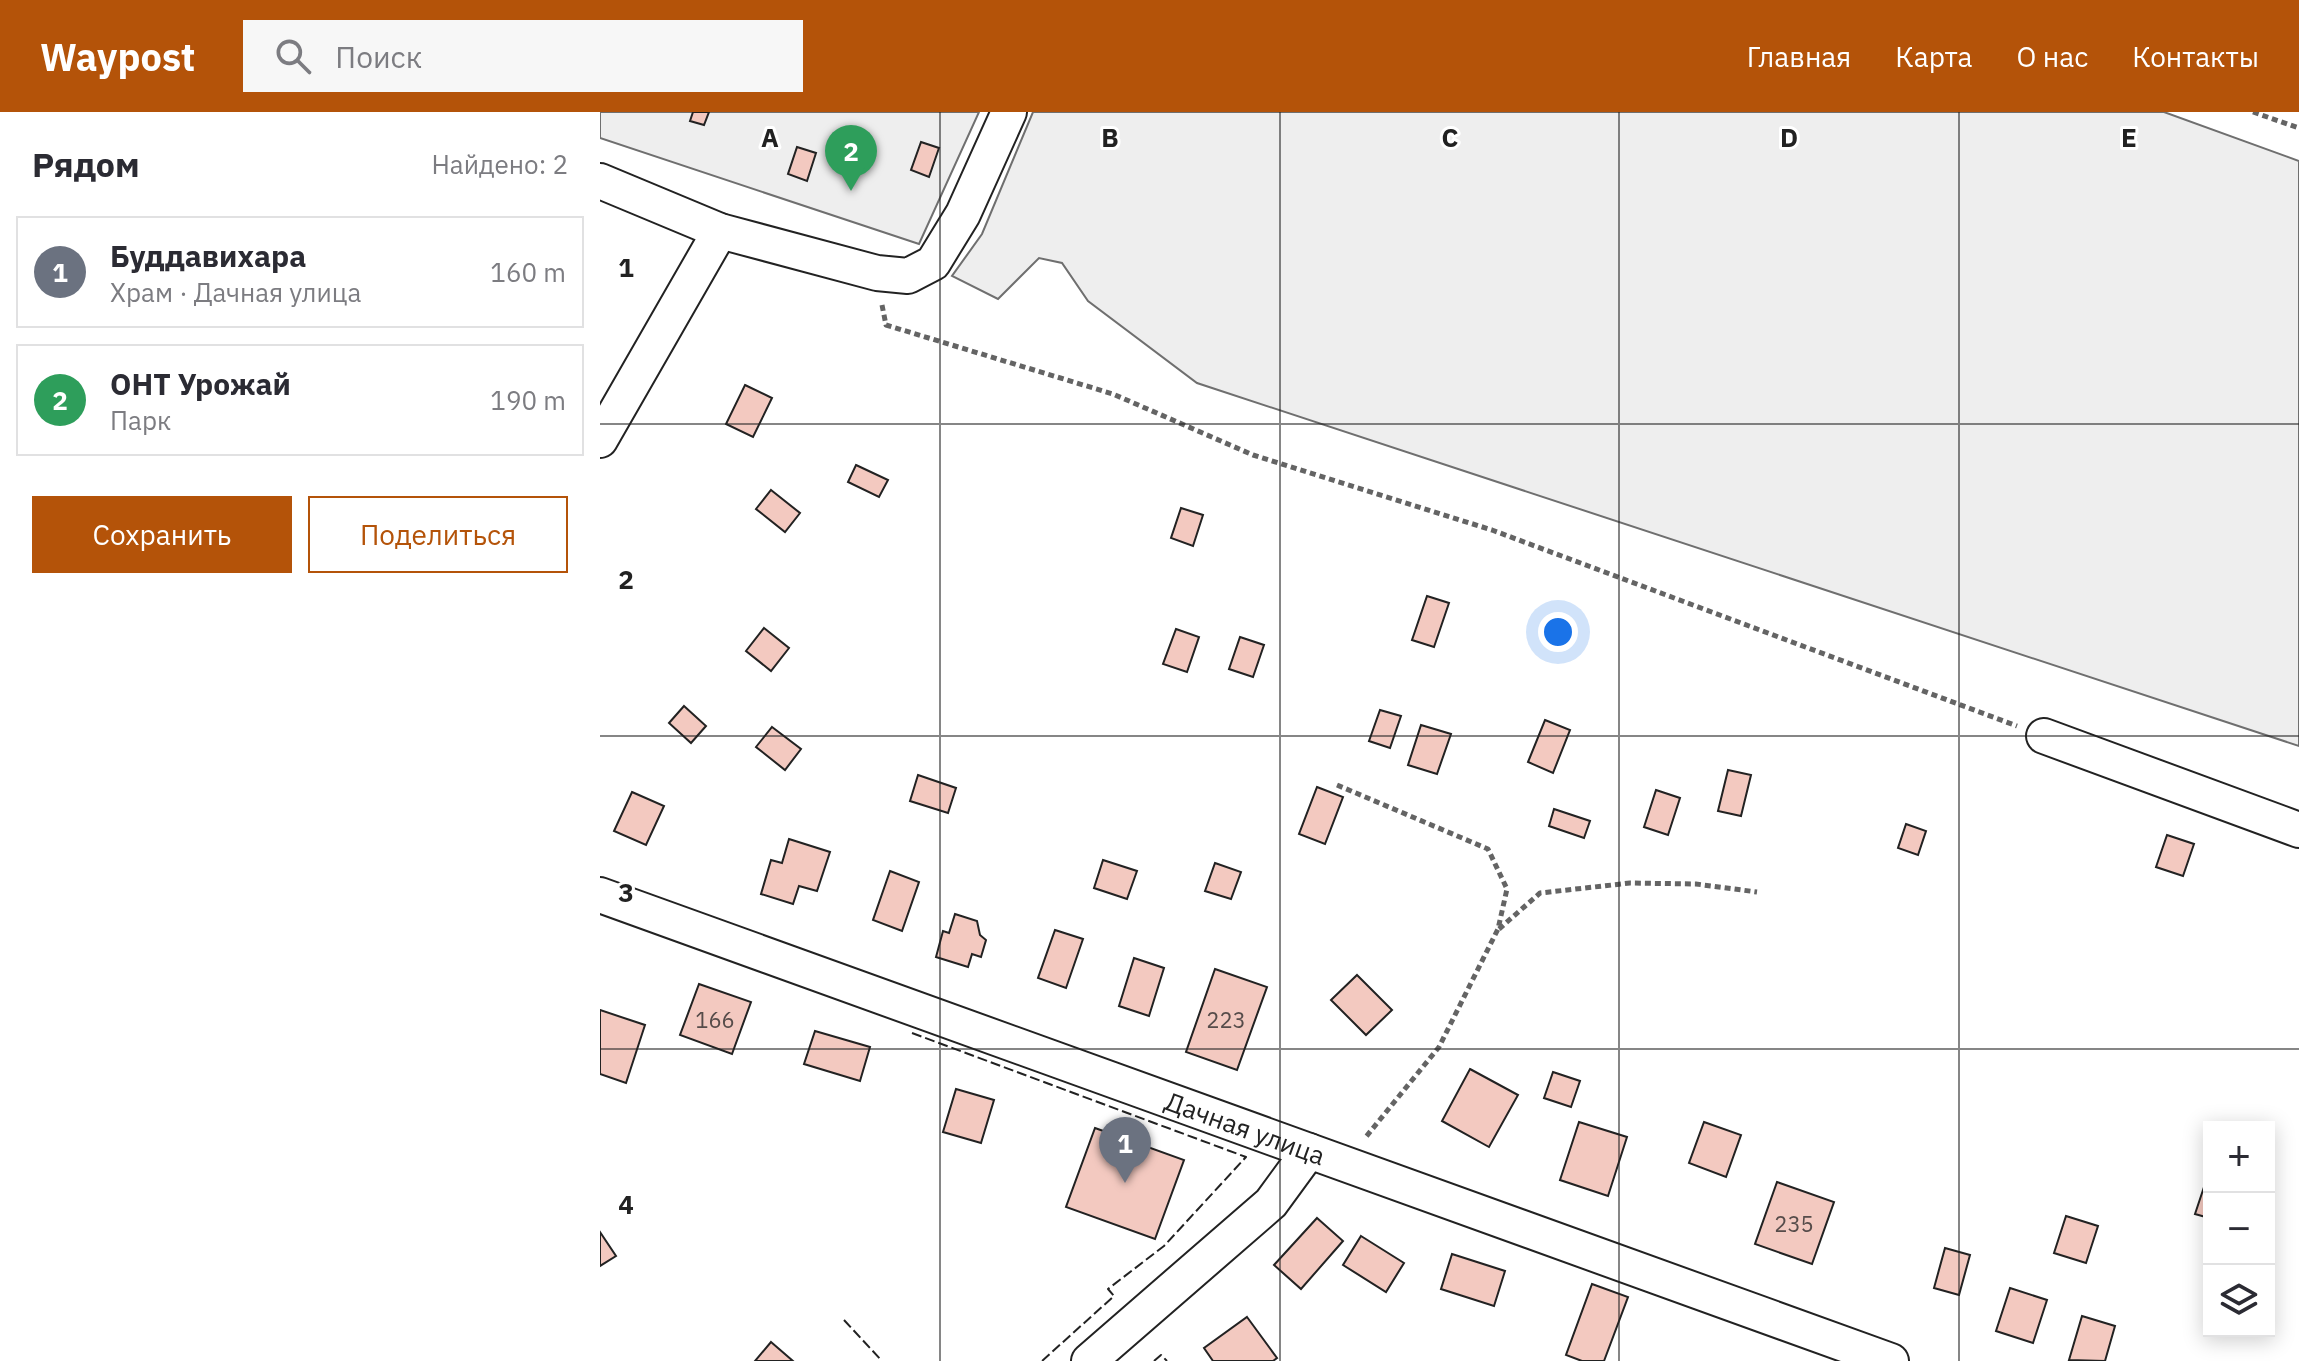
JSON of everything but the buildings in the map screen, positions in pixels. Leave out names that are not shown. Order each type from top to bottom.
[{"type":"street","points":[[600,181],[720,231],[877,273],[908,276],[933,263],[963,214],[1009,112]]},
{"type":"street","points":[[600,440],[720,231]]},
{"type":"street","points":[[2044,736],[2299,830]]},
{"type":"street","name":"Дачная улица","points":[[600,895],[1891,1361]]},
{"type":"street","points":[[1089,1361],[1271,1203],[1309,1151]]},
{"type":"path","points":[[2253,112],[2299,128]]},
{"type":"path","points":[[877,273],[886,325],[1113,394],[1253,455],[1492,530],[2044,736]]},
{"type":"path","points":[[1337,785],[1488,849],[1507,889],[1498,929],[1439,1047],[1344,1164]]},
{"type":"path","points":[[1498,929],[1540,893],[1630,883],[1696,884],[1757,892]]},
{"type":"shaded area","points":[[600,112],[979,112],[919,244],[600,138]]},
{"type":"shaded area","points":[[1033,112],[2164,112],[2299,161],[2299,746],[1197,383],[1088,301],[1062,263],[1039,258],[998,299],[952,276],[982,234]]},
{"type":"fence","points":[[912,1033],[1246,1157],[1164,1246],[1108,1289],[1114,1296],[1042,1361]]},
{"type":"fence","points":[[844,1320],[882,1361]]},
{"type":"fence","points":[[1154,1361],[1161,1355],[1167,1361]]},
{"type":"place","name":"ОНТ Урожай","points":[[851,191]]},
{"type":"place","name":"Буддавихара","points":[[1125,1183]]}]
